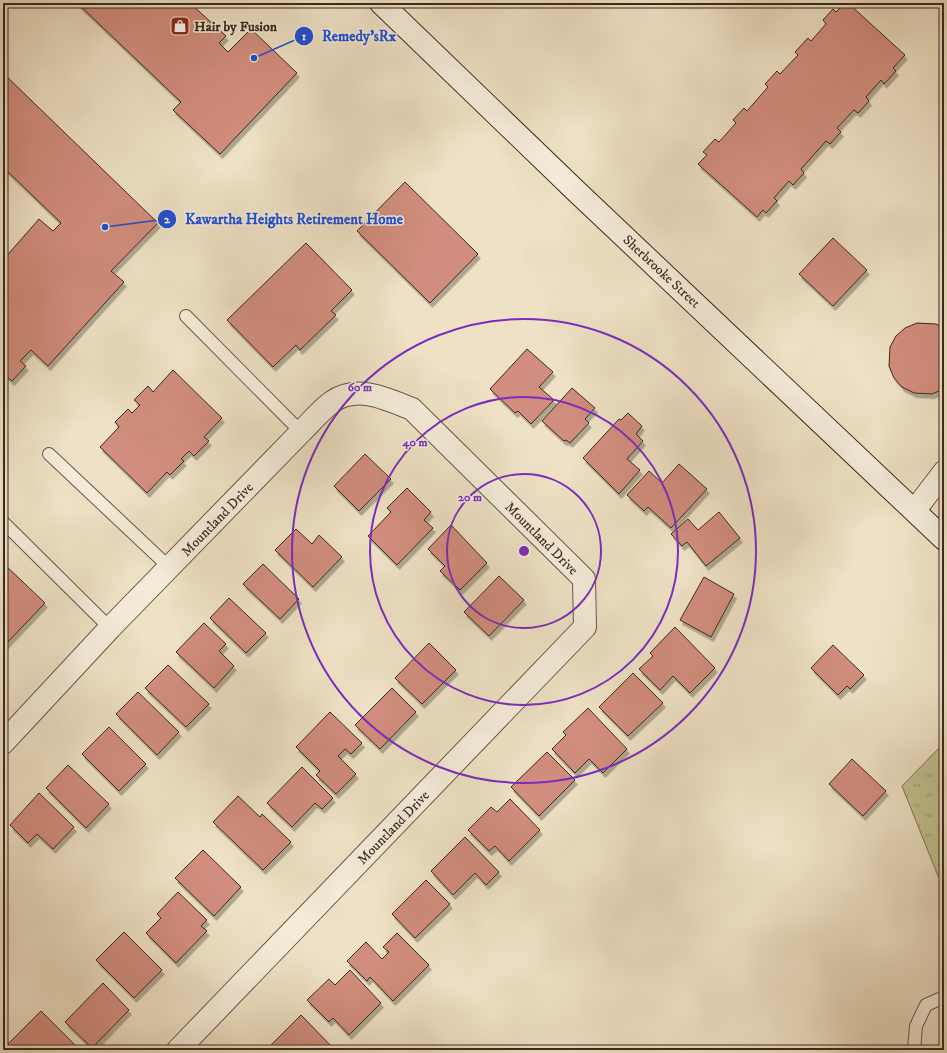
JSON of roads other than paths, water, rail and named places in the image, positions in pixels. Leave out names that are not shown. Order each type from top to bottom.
[{"type":"street","name":"Sherbrooke Street","points":[[381,3],[576,191],[944,539]]},
{"type":"street","name":"Mountland Drive","points":[[3,743],[110,628],[301,432],[333,401],[352,393],[380,396],[412,409],[584,579],[585,627],[178,1050]]},
{"type":"street","points":[[915,510],[944,472]]},
{"type":"lane","points":[[186,316],[301,432]]},
{"type":"lane","points":[[49,454],[170,568]]},
{"type":"lane","points":[[3,522],[110,628]]},
{"type":"lane","points":[[914,1050],[916,1026],[926,1005],[944,997]]},
{"type":"place","name":"Hair by Fusion","points":[[180,26]]},
{"type":"place","name":"Remedy'sRx","points":[[254,58]]},
{"type":"place","name":"Kawartha Heights Retirement Home","points":[[105,227]]}]
